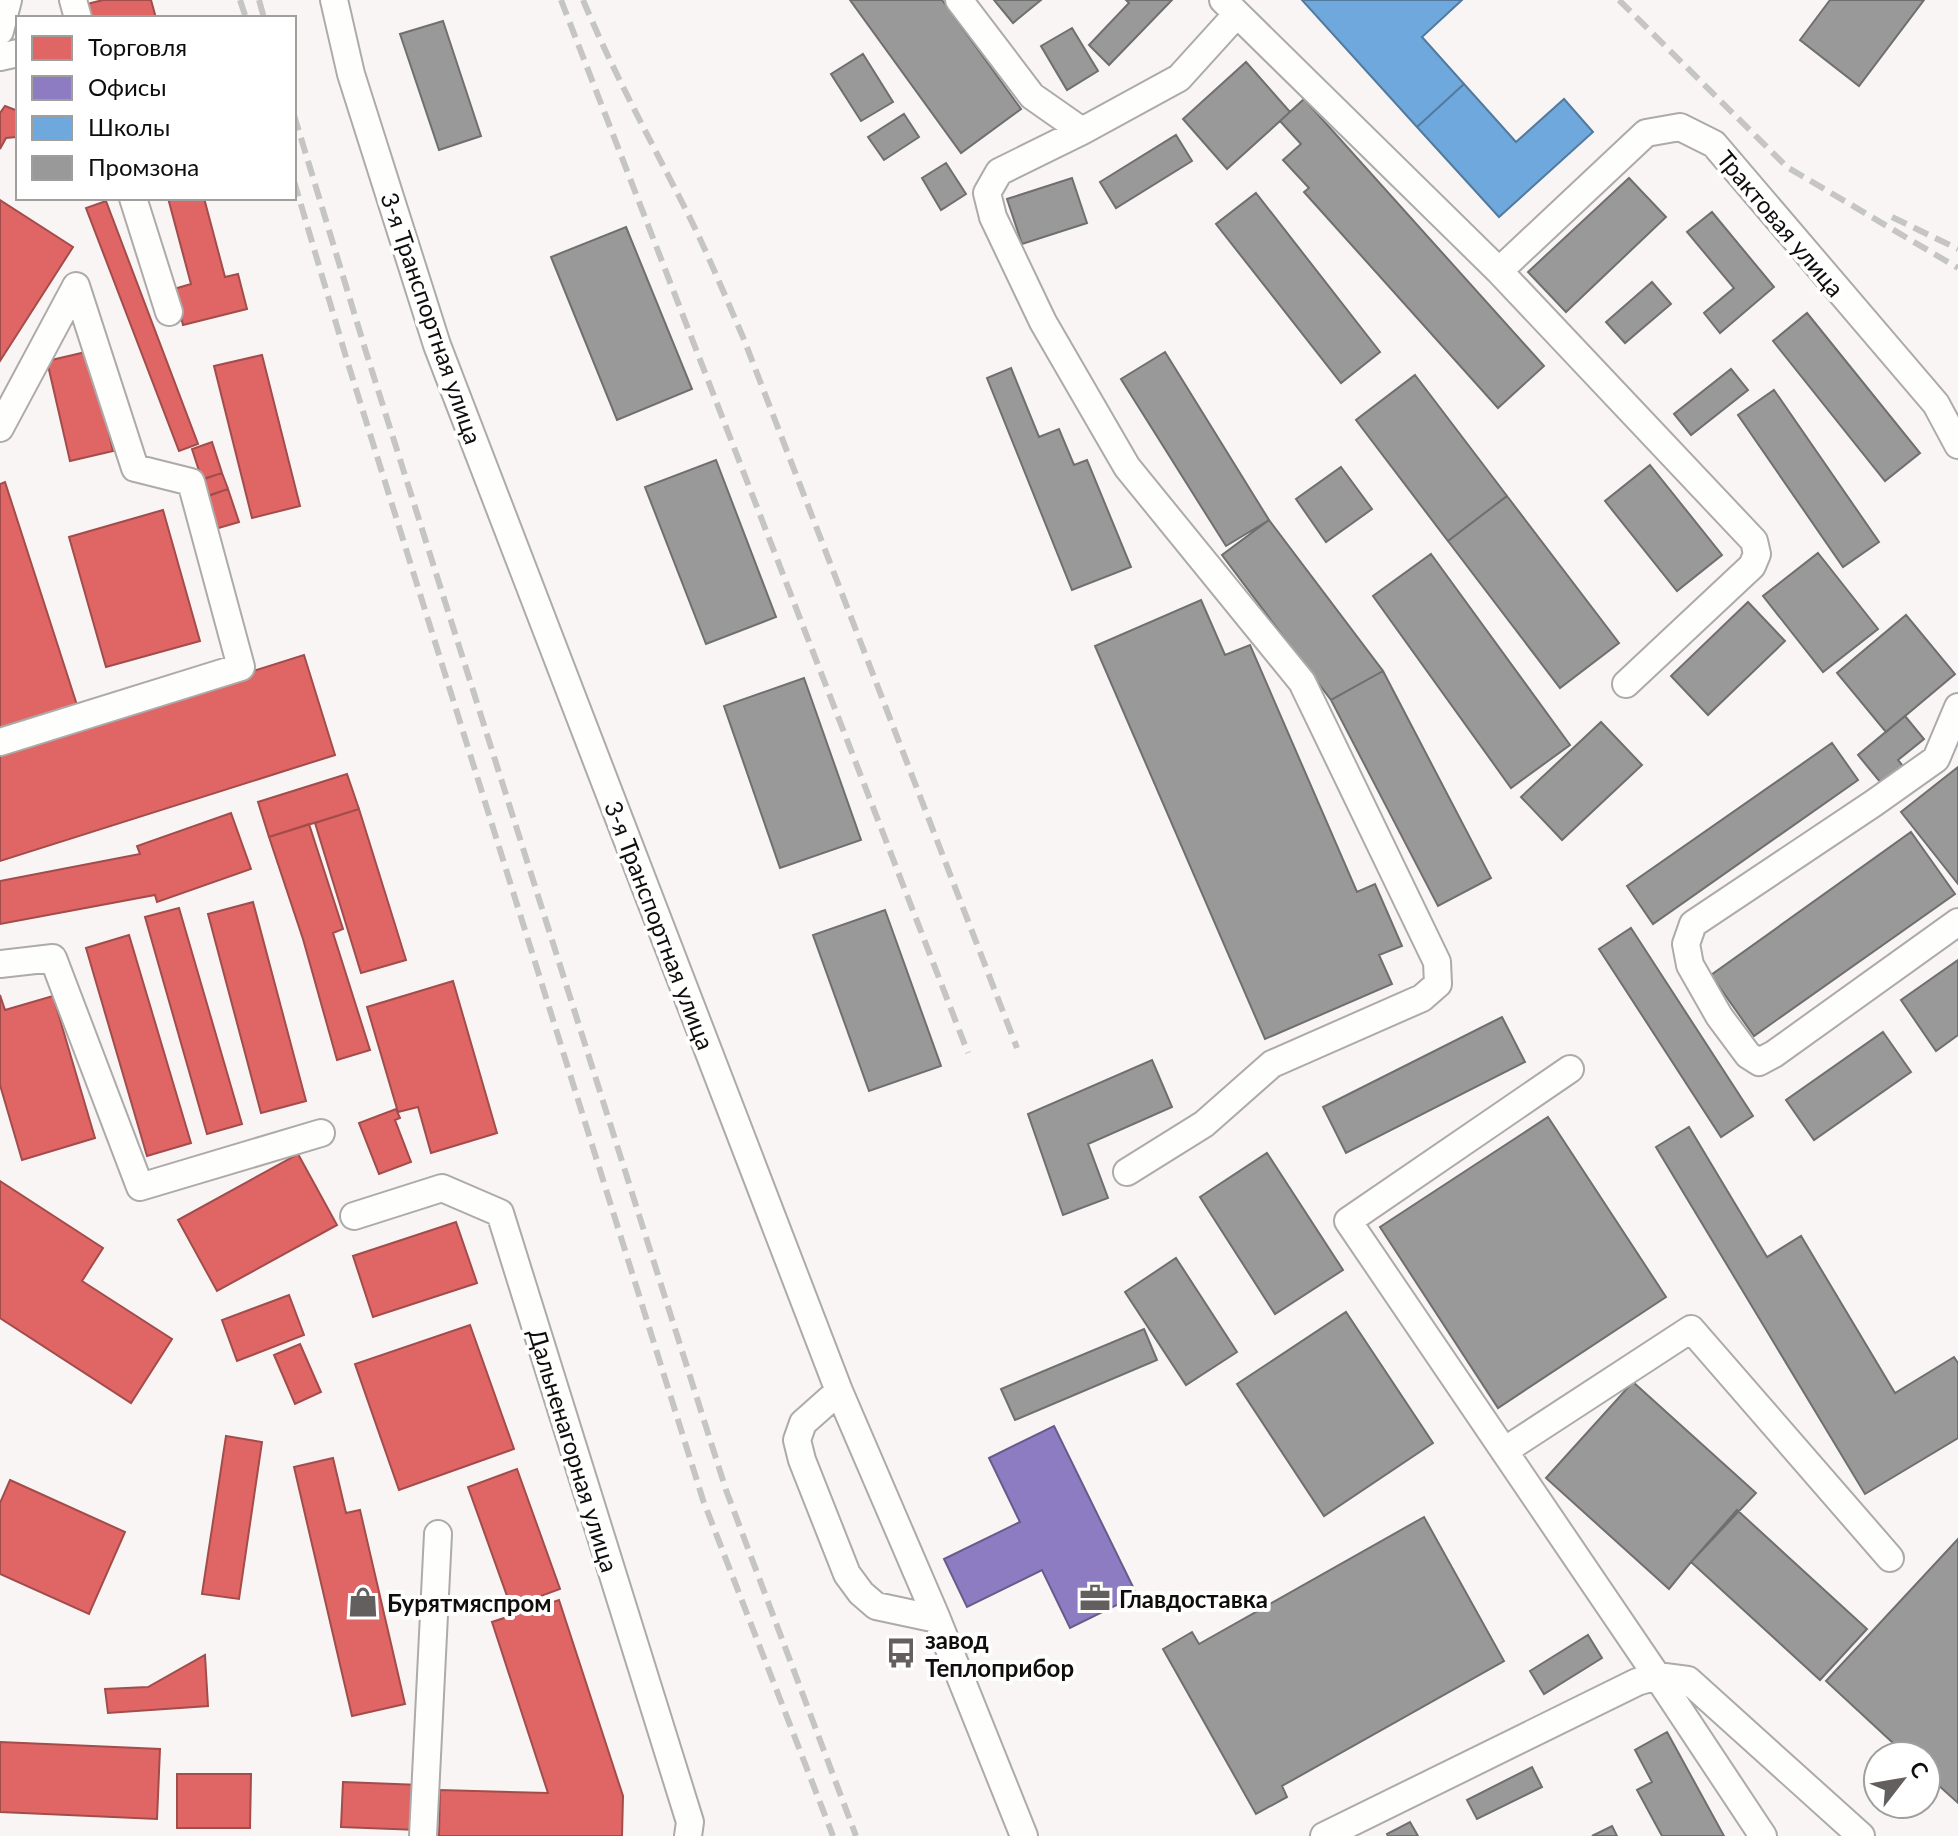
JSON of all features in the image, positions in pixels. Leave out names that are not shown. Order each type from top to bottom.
[{"type":"street","points":[[0,31],[8,0]]},
{"type":"street","name":"3-я Транспортная улица","points":[[334,0],[351,74],[437,345],[839,1391],[937,1619],[1024,1836]]},
{"type":"street","points":[[959,0],[1032,96],[1082,131]]},
{"type":"street","points":[[1127,1172],[1204,1124],[1272,1064],[1422,998],[1438,984],[1437,962],[1302,682],[1127,467],[1043,322],[993,217],[987,193],[999,172],[1179,78],[1230,7],[1499,271],[1754,541],[1757,554],[1752,566],[1626,684]]},
{"type":"street","name":"Трактовая улица","points":[[1499,271],[1646,133],[1680,127],[1714,144],[1936,404],[1958,445]]},
{"type":"street","points":[[134,200],[169,312]]},
{"type":"street","points":[[0,428],[76,286],[135,468],[191,482],[241,667],[0,742]]},
{"type":"street","points":[[1958,707],[1936,759],[1693,924],[1686,944],[1690,965],[1719,1016],[1748,1055],[1759,1062],[1958,922]]},
{"type":"street","points":[[0,964],[53,958],[140,1187],[321,1133]]},
{"type":"street","points":[[1570,1069],[1348,1221],[1763,1836]]},
{"type":"street","name":"Дальненагорная улица","points":[[354,1216],[442,1188],[500,1213],[690,1822],[688,1836]]},
{"type":"street","points":[[1504,1451],[1691,1329],[1890,1558]]},
{"type":"street","points":[[839,1391],[803,1423],[797,1440],[847,1574],[876,1606],[937,1619]]},
{"type":"street","points":[[423,1836],[438,1534]]},
{"type":"street","points":[[1324,1836],[1637,1682],[1657,1676],[1688,1680],[1861,1836]]},
{"type":"building: Торговля","points":[[103,0],[151,0],[155,16],[86,16],[83,5]]},
{"type":"building: Торговля","points":[[5,106],[16,110],[16,137],[6,138],[0,149],[0,113]]},
{"type":"building: Торговля","points":[[0,200],[73,247],[0,361]]},
{"type":"building: Торговля","points":[[169,200],[205,200],[225,277],[238,274],[247,309],[183,325],[174,289],[191,284]]},
{"type":"building: Торговля","points":[[106,201],[198,444],[179,451],[86,208]]},
{"type":"building: Торговля","points":[[90,351],[113,451],[70,461],[47,361]]},
{"type":"building: Торговля","points":[[262,355],[300,506],[252,518],[214,366]]},
{"type":"building: Торговля","points":[[212,442],[222,473],[202,480],[192,449]]},
{"type":"building: Торговля","points":[[222,473],[228,489],[206,497],[200,480]]},
{"type":"building: Торговля","points":[[222,473],[228,489],[206,497],[200,480]]},
{"type":"building: Торговля","points":[[5,482],[77,705],[0,731],[0,484]]},
{"type":"building: Торговля","points":[[228,489],[239,522],[215,529],[204,497]]},
{"type":"building: Торговля","points":[[163,510],[200,641],[106,667],[69,537]]},
{"type":"building: Торговля","points":[[304,655],[335,755],[0,861],[0,751]]},
{"type":"building: Торговля","points":[[347,774],[359,809],[269,837],[258,802]]},
{"type":"building: Торговля","points":[[359,809],[406,960],[361,973],[315,823]]},
{"type":"building: Торговля","points":[[231,813],[251,869],[157,902],[155,895],[0,924],[0,881],[140,854],[137,846]]},
{"type":"building: Торговля","points":[[309,824],[343,929],[333,933],[370,1050],[337,1060],[303,939],[269,837]]},
{"type":"building: Торговля","points":[[253,902],[306,1101],[261,1113],[208,914]]},
{"type":"building: Торговля","points":[[179,908],[242,1124],[207,1134],[145,917]]},
{"type":"building: Торговля","points":[[129,935],[191,1143],[147,1156],[86,948]]},
{"type":"building: Торговля","points":[[453,981],[497,1133],[431,1153],[418,1107],[398,1112],[367,1007]]},
{"type":"building: Торговля","points":[[0,995],[5,1010],[53,996],[95,1138],[22,1160],[0,1085]]},
{"type":"building: Торговля","points":[[396,1109],[400,1118],[395,1120],[411,1162],[379,1174],[359,1123]]},
{"type":"building: Торговля","points":[[298,1154],[337,1225],[217,1291],[178,1220]]},
{"type":"building: Торговля","points":[[0,1181],[103,1248],[82,1281],[172,1339],[131,1403],[0,1318]]},
{"type":"building: Торговля","points":[[456,1222],[477,1283],[373,1317],[353,1256]]},
{"type":"building: Торговля","points":[[289,1295],[304,1335],[237,1361],[222,1320]]},
{"type":"building: Торговля","points":[[470,1325],[514,1449],[399,1490],[355,1364]]},
{"type":"building: Торговля","points":[[300,1344],[321,1392],[295,1404],[274,1355]]},
{"type":"building: Торговля","points":[[226,1436],[262,1442],[239,1599],[202,1594]]},
{"type":"building: Торговля","points":[[333,1458],[346,1513],[360,1510],[405,1704],[352,1716],[294,1467]]},
{"type":"building: Торговля","points":[[517,1469],[560,1589],[511,1607],[468,1487]]},
{"type":"building: Торговля","points":[[10,1480],[125,1532],[89,1614],[0,1574],[0,1503]]},
{"type":"building: Торговля","points":[[559,1600],[623,1796],[622,1836],[439,1836],[440,1790],[548,1793],[492,1622]]},
{"type":"building: Торговля","points":[[205,1655],[208,1706],[108,1713],[105,1689],[148,1687]]},
{"type":"building: Торговля","points":[[0,1742],[160,1749],[157,1819],[0,1812]]},
{"type":"building: Торговля","points":[[177,1774],[251,1774],[250,1828],[177,1828]]},
{"type":"building: Торговля","points":[[343,1782],[420,1785],[418,1830],[341,1827]]},
{"type":"building: Офисы","points":[[1054,1426],[1137,1595],[1070,1628],[1042,1570],[967,1607],[944,1559],[1020,1522],[989,1458]]},
{"type":"building: Школы","points":[[1302,0],[1462,0],[1422,37],[1464,84],[1417,127]]},
{"type":"building: Школы","points":[[1464,84],[1516,142],[1564,99],[1593,132],[1499,217],[1417,127]]},
{"type":"building: Промзона","points":[[850,0],[942,0],[1021,109],[961,153]]},
{"type":"building: Промзона","points":[[994,0],[1041,0],[1013,23]]},
{"type":"building: Промзона","points":[[1126,0],[1172,0],[1109,65],[1089,45],[1129,3]]},
{"type":"building: Промзона","points":[[1830,0],[1924,0],[1859,86],[1800,40]]},
{"type":"building: Промзона","points":[[443,21],[481,136],[439,150],[400,34]]},
{"type":"building: Промзона","points":[[1072,28],[1098,71],[1067,90],[1041,46]]},
{"type":"building: Промзона","points":[[863,54],[893,102],[861,121],[831,74]]},
{"type":"building: Промзона","points":[[1246,62],[1290,112],[1227,169],[1183,119]]},
{"type":"building: Промзона","points":[[1304,99],[1544,366],[1498,408],[1304,192],[1309,188],[1283,160],[1301,144],[1280,121]]},
{"type":"building: Промзона","points":[[904,114],[919,137],[884,160],[868,137]]},
{"type":"building: Промзона","points":[[1176,135],[1192,161],[1116,208],[1100,182]]},
{"type":"building: Промзона","points":[[946,163],[966,194],[941,210],[922,178]]},
{"type":"building: Промзона","points":[[1072,178],[1087,223],[1022,244],[1007,199]]},
{"type":"building: Промзона","points":[[1629,178],[1666,217],[1566,312],[1528,272]]},
{"type":"building: Промзона","points":[[1256,193],[1380,352],[1341,383],[1216,224]]},
{"type":"building: Промзона","points":[[1712,212],[1774,287],[1720,333],[1704,313],[1734,288],[1687,232]]},
{"type":"building: Промзона","points":[[626,227],[692,389],[617,420],[551,257]]},
{"type":"building: Промзона","points":[[1652,282],[1671,304],[1625,343],[1606,322]]},
{"type":"building: Промзона","points":[[1807,313],[1920,453],[1885,481],[1773,341]]},
{"type":"building: Промзона","points":[[1165,352],[1269,520],[1226,546],[1121,379]]},
{"type":"building: Промзона","points":[[1011,368],[1039,437],[1059,429],[1074,465],[1087,460],[1131,567],[1072,590],[987,378]]},
{"type":"building: Промзона","points":[[1731,369],[1748,390],[1691,435],[1674,414]]},
{"type":"building: Промзона","points":[[1415,375],[1507,496],[1448,541],[1356,420]]},
{"type":"building: Промзона","points":[[1774,390],[1879,542],[1843,567],[1738,415]]},
{"type":"building: Промзона","points":[[716,460],[776,617],[706,644],[645,487]]},
{"type":"building: Промзона","points":[[1650,465],[1722,555],[1677,591],[1605,501]]},
{"type":"building: Промзона","points":[[1341,467],[1372,509],[1326,542],[1296,499]]},
{"type":"building: Промзона","points":[[1507,496],[1619,643],[1560,688],[1448,541]]},
{"type":"building: Промзона","points":[[1269,520],[1383,671],[1331,700],[1222,555]]},
{"type":"building: Промзона","points":[[1818,553],[1878,629],[1823,672],[1763,596]]},
{"type":"building: Промзона","points":[[1431,554],[1570,745],[1511,788],[1373,596]]},
{"type":"building: Промзона","points":[[1201,600],[1225,655],[1250,645],[1357,892],[1375,884],[1402,946],[1379,955],[1392,984],[1265,1039],[1095,646]]},
{"type":"building: Промзона","points":[[1748,602],[1785,641],[1708,715],[1671,676]]},
{"type":"building: Промзона","points":[[1906,615],[1955,674],[1886,732],[1837,673]]},
{"type":"building: Промзона","points":[[1383,671],[1491,878],[1438,906],[1331,700]]},
{"type":"building: Промзона","points":[[804,678],[861,840],[780,868],[724,706]]},
{"type":"building: Промзона","points":[[1905,716],[1924,739],[1898,760],[1907,771],[1886,789],[1858,755]]},
{"type":"building: Промзона","points":[[1601,722],[1642,765],[1562,840],[1521,797]]},
{"type":"building: Промзона","points":[[1832,743],[1858,780],[1653,924],[1627,886]]},
{"type":"building: Промзона","points":[[1958,767],[1958,884],[1901,812]]},
{"type":"building: Промзона","points":[[1911,832],[1955,894],[1754,1036],[1711,975]]},
{"type":"building: Промзона","points":[[885,910],[941,1066],[869,1091],[813,935]]},
{"type":"building: Промзона","points":[[1631,928],[1753,1116],[1721,1137],[1599,949]]},
{"type":"building: Промзона","points":[[1958,960],[1958,1035],[1936,1051],[1901,1000]]},
{"type":"building: Промзона","points":[[1502,1017],[1525,1062],[1346,1153],[1323,1107]]},
{"type":"building: Промзона","points":[[1883,1032],[1911,1072],[1814,1140],[1786,1100]]},
{"type":"building: Промзона","points":[[1152,1060],[1172,1107],[1088,1144],[1108,1198],[1063,1215],[1028,1114]]},
{"type":"building: Промзона","points":[[1548,1117],[1666,1297],[1498,1408],[1380,1227]]},
{"type":"building: Промзона","points":[[1689,1127],[1767,1257],[1801,1236],[1895,1393],[1954,1357],[1958,1363],[1958,1438],[1865,1494],[1656,1147]]},
{"type":"building: Промзона","points":[[1267,1153],[1343,1270],[1275,1314],[1200,1197]]},
{"type":"building: Промзона","points":[[1176,1258],[1237,1352],[1186,1385],[1125,1292]]},
{"type":"building: Промзона","points":[[1346,1312],[1433,1443],[1324,1516],[1237,1384]]},
{"type":"building: Промзона","points":[[1144,1329],[1157,1360],[1015,1420],[1001,1389]]},
{"type":"building: Промзона","points":[[1633,1382],[1756,1493],[1669,1589],[1546,1478]]},
{"type":"building: Промзона","points":[[1737,1510],[1867,1629],[1820,1680],[1691,1562]]},
{"type":"building: Промзона","points":[[1424,1517],[1504,1661],[1282,1786],[1287,1797],[1256,1814],[1163,1649],[1192,1632],[1199,1644]]},
{"type":"building: Промзона","points":[[1958,1539],[1958,1803],[1942,1788],[1942,1740],[1890,1740],[1826,1681]]},
{"type":"building: Промзона","points":[[1588,1635],[1602,1658],[1544,1694],[1530,1671]]},
{"type":"building: Промзона","points":[[1667,1732],[1724,1836],[1662,1836],[1637,1790],[1652,1782],[1635,1750]]},
{"type":"building: Промзона","points":[[1532,1767],[1542,1787],[1477,1819],[1467,1800]]},
{"type":"building: Промзона","points":[[1410,1822],[1418,1836],[1388,1836],[1387,1834]]},
{"type":"building: Промзона","points":[[1612,1826],[1617,1836],[1592,1836]]},
{"type":"railway","points":[[240,0],[245,16]]},
{"type":"railway","points":[[259,0],[263,16]]},
{"type":"railway","points":[[561,0],[968,1053]]},
{"type":"railway","points":[[583,0],[620,82],[695,229],[743,337],[1017,1048]]},
{"type":"railway","points":[[1619,0],[1787,167],[1958,268]]},
{"type":"railway","points":[[296,122],[726,1490],[856,1836]]},
{"type":"railway","points":[[296,188],[703,1500],[833,1836]]},
{"type":"railway","points":[[1892,217],[1958,249]]},
{"type":"place","name":"Главдоставка","points":[[1095,1598]]},
{"type":"place","name":"Бурятмяспром","points":[[363,1602]]},
{"type":"place","name":"завод Теплоприбор","points":[[901,1653]]}]
